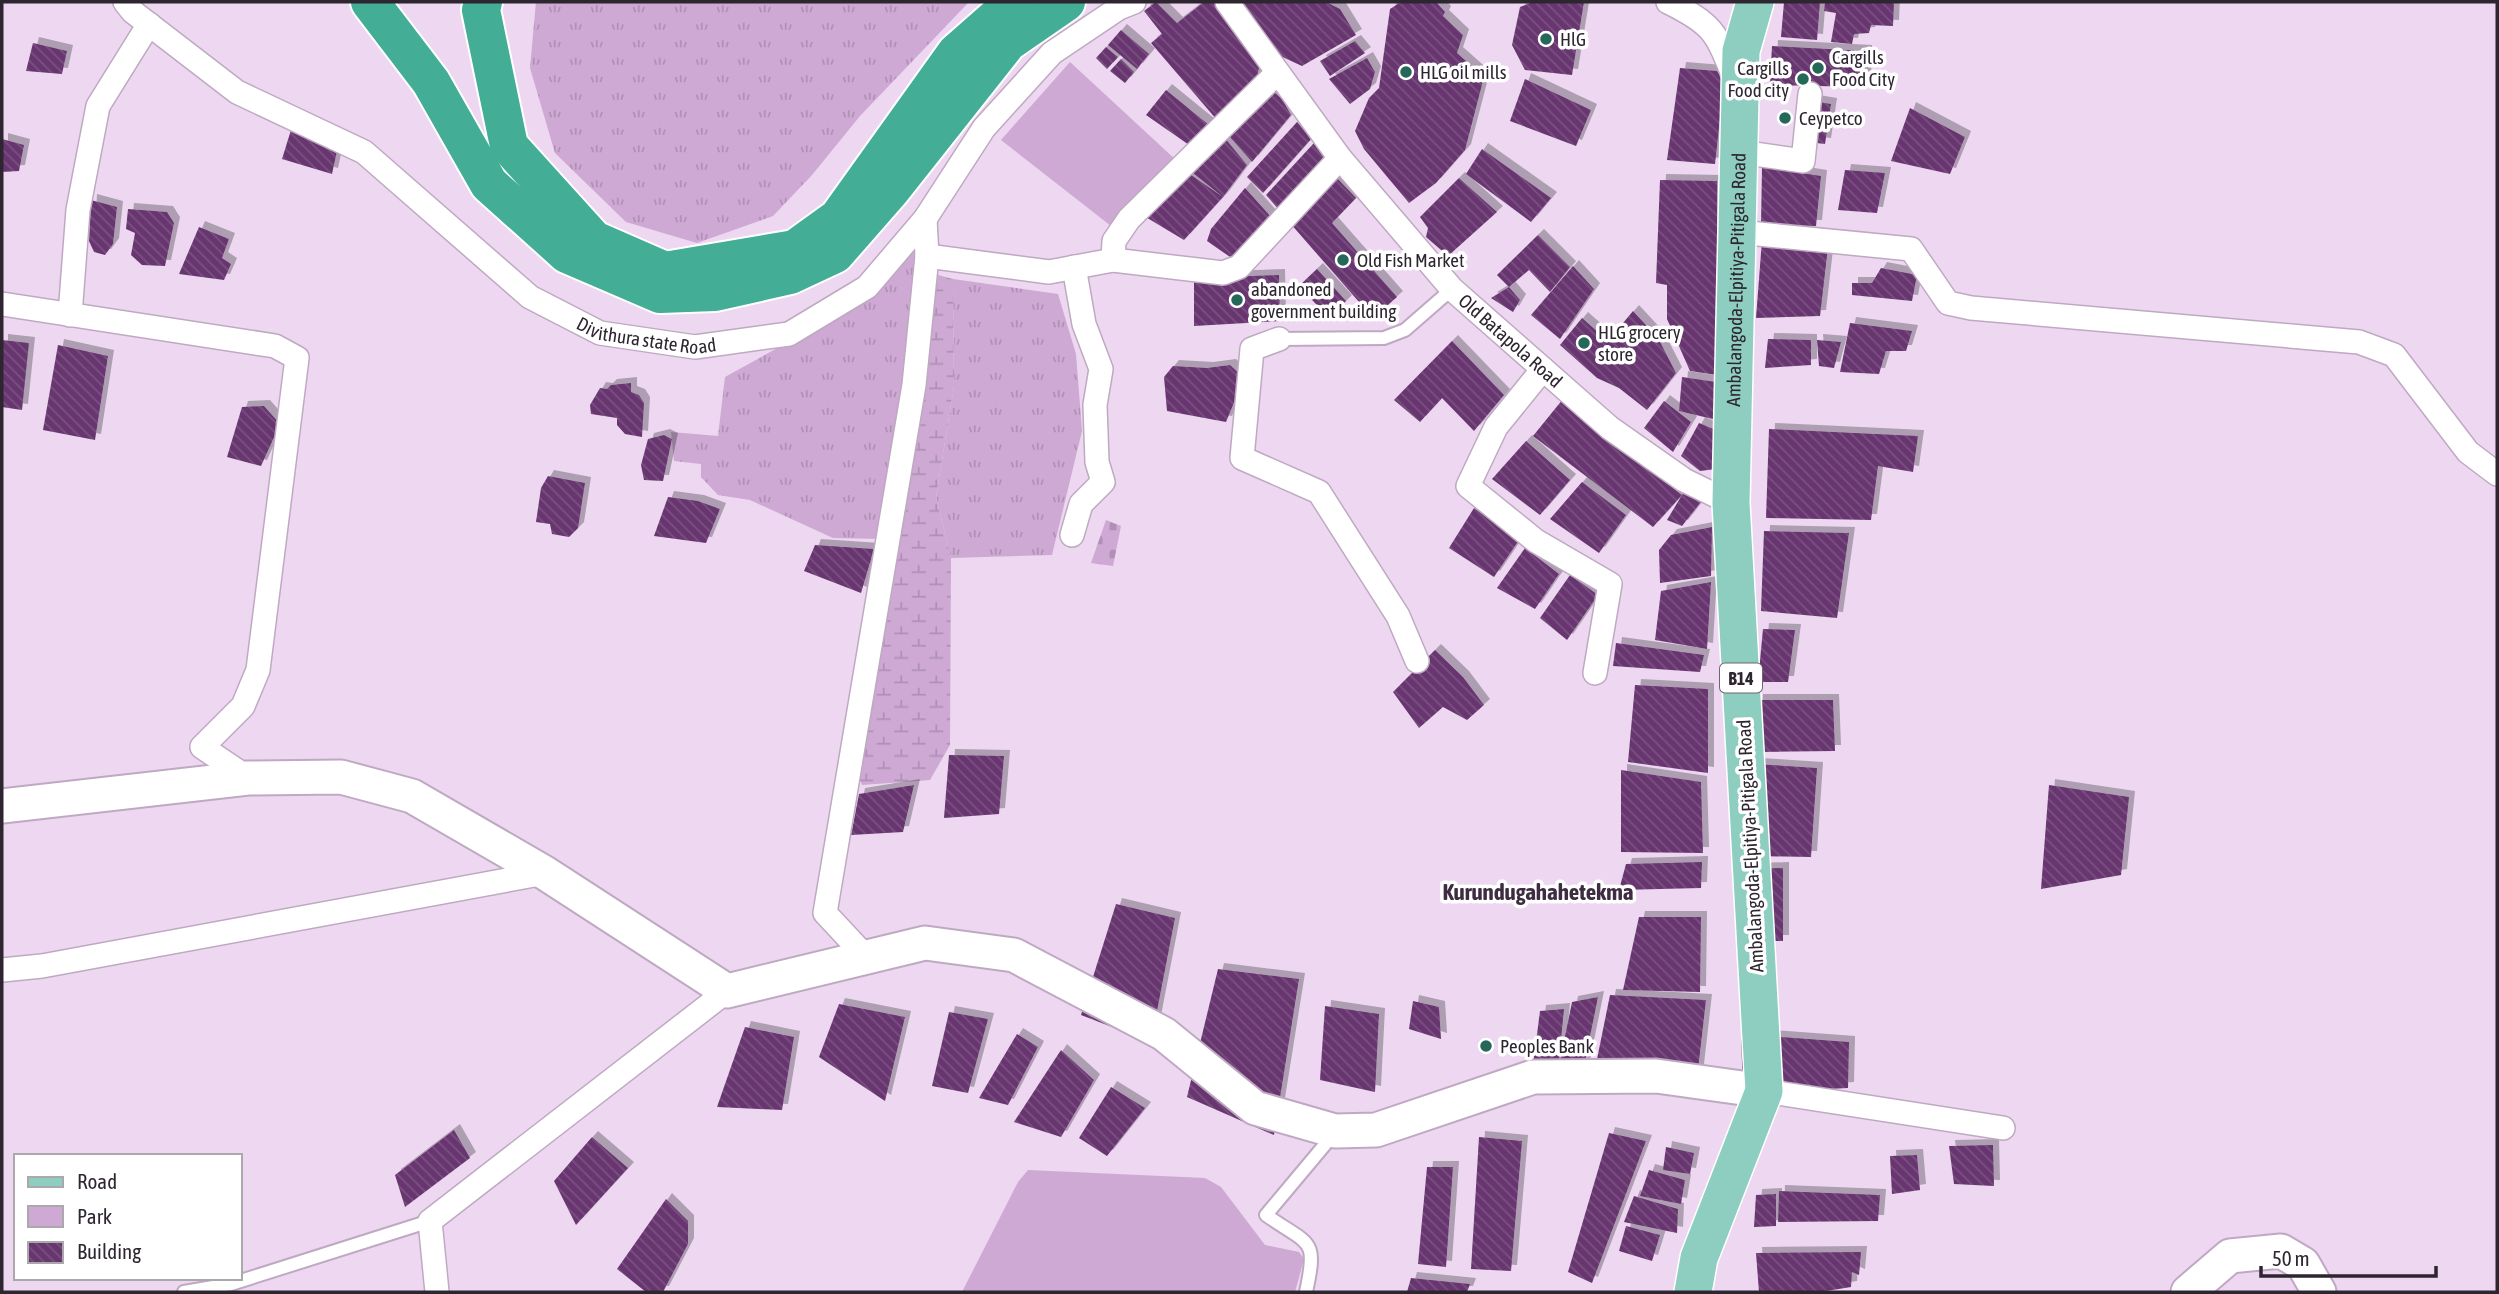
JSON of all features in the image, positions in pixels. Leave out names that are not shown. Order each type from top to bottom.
[{"type":"highway","points":[[370,2],[430,82],[489,184],[567,254],[660,294],[715,292],[753,284],[790,275],[835,254],[891,190],[1009,42],[1066,2]]},
{"type":"highway","points":[[483,2],[481,10],[509,146],[594,240],[665,271],[795,249],[838,218],[956,53],[1014,2]]},
{"type":"main road","name":"Ambalangoda-Elpitiya-Pitigala Road","points":[[1730,2],[1729,13],[1741,51]]},
{"type":"main road","name":"Ambalangoda-Elpitiya-Pitigala Road","points":[[1693,1292],[1699,1258],[1764,1091],[1731,503],[1741,51],[1755,2]]},
{"type":"street","name":"Divithura state Road","points":[[125,2],[149,24],[237,92],[364,152],[530,297],[600,334],[695,348],[789,334],[867,286],[925,219],[984,128],[1052,53],[1119,8],[1135,2]]},
{"type":"street","name":"Old Batapola Road","points":[[1227,2],[1276,74],[1340,158],[1452,289],[1621,435],[1684,480],[1731,503]]},
{"type":"street","points":[[1668,2],[1702,18],[1718,38],[1741,96]]},
{"type":"street","points":[[71,315],[78,211],[97,106],[149,24]]},
{"type":"street","points":[[1113,260],[1114,241],[1129,219],[1276,74]]},
{"type":"street","points":[[1740,152],[1803,161],[1810,94]]},
{"type":"street","points":[[927,256],[1049,271],[1113,260],[1223,273],[1239,267],[1340,158]]},
{"type":"street","points":[[867,958],[825,913],[914,385],[927,256],[925,219]]},
{"type":"street","points":[[1738,232],[1912,249],[1948,303],[1971,308],[2359,342],[2394,355],[2468,452],[2497,474]]},
{"type":"street","points":[[1072,535],[1081,504],[1103,482],[1097,463],[1095,405],[1101,369],[1084,324],[1074,267]]},
{"type":"street","points":[[2,304],[275,346],[297,358],[258,670],[243,706],[202,747],[248,778]]},
{"type":"street","points":[[1279,338],[1252,349],[1242,458],[1318,492],[1398,616],[1417,661]]},
{"type":"street","points":[[1543,369],[1496,427],[1468,486],[1536,541],[1610,584],[1595,673]]},
{"type":"street","points":[[2,806],[248,778],[341,777],[412,796],[545,873],[727,991]]},
{"type":"street","points":[[2,970],[42,966],[545,873]]},
{"type":"street","points":[[437,1292],[430,1221],[727,991],[925,943],[1014,956],[1164,1034],[1255,1108],[1335,1131],[1376,1130],[1533,1077],[1656,1076],[2003,1128]]},
{"type":"street","points":[[2188,1292],[2230,1255],[2281,1251],[2303,1264],[2319,1292]]},
{"type":"lane","points":[[1279,338],[1384,338],[1405,330],[1452,289]]},
{"type":"lane","points":[[1306,1292],[1314,1256],[1311,1246],[1266,1215],[1335,1131]]},
{"type":"lane","points":[[184,1292],[231,1284],[430,1221]]},
{"type":"green space","points":[[536,2],[969,2],[860,116],[812,175],[773,216],[697,243],[626,222],[555,153],[530,68]]},
{"type":"green space","points":[[1070,62],[1177,161],[1111,226],[1001,140]]},
{"type":"green space","points":[[925,219],[924,290],[881,539],[833,538],[750,500],[718,495],[701,477],[701,464],[674,461],[671,432],[718,436],[725,377],[817,326]]},
{"type":"green space","points":[[938,275],[953,279],[954,386],[936,497],[951,558],[950,745],[930,780],[862,785],[858,776],[925,379]]},
{"type":"green space","points":[[953,279],[1058,294],[1076,354],[1082,431],[1052,555],[951,558],[936,497],[954,386]]},
{"type":"green space","points":[[1106,520],[1121,526],[1113,566],[1091,563]]},
{"type":"green space","points":[[1028,1170],[1205,1178],[1221,1187],[1265,1245],[1299,1252],[1304,1259],[1295,1292],[962,1292],[1018,1182]]},
{"type":"building","points":[[1156,2],[1177,23],[1204,2],[1215,2],[1260,62],[1256,83],[1217,120],[1151,43],[1162,34],[1144,11]]},
{"type":"building","points":[[1237,2],[1326,2],[1340,9],[1356,35],[1302,66],[1276,54]]},
{"type":"building","points":[[1401,2],[1436,2],[1445,12],[1443,16],[1463,35],[1457,53],[1484,77],[1465,150],[1436,183],[1409,203],[1364,149],[1355,131],[1369,98],[1379,88],[1390,9]]},
{"type":"building","name":"HlG","points":[[1533,2],[1584,2],[1572,75],[1525,70],[1512,45],[1520,7]]},
{"type":"building","points":[[1784,2],[1820,2],[1817,40],[1781,37]]},
{"type":"building","points":[[1825,2],[1894,2],[1893,26],[1871,25],[1869,33],[1854,34],[1852,44],[1831,42],[1836,13],[1824,11]]},
{"type":"building","points":[[1121,30],[1149,54],[1137,69],[1108,45]]},
{"type":"building","points":[[1355,41],[1365,53],[1330,76],[1320,61]]},
{"type":"building","points":[[33,43],[67,51],[62,74],[26,71]]},
{"type":"building","name":"Cargills Food City","points":[[1772,46],[1866,51],[1865,87],[1770,85]]},
{"type":"building","points":[[1106,47],[1118,57],[1107,69],[1096,58]]},
{"type":"building","points":[[1367,58],[1375,72],[1370,89],[1350,104],[1329,79]]},
{"type":"building","points":[[1121,59],[1134,72],[1125,83],[1110,71]]},
{"type":"building","points":[[1680,68],[1717,71],[1724,82],[1715,164],[1667,160]]},
{"type":"building","points":[[1525,79],[1591,110],[1576,146],[1510,121]]},
{"type":"building","points":[[1268,87],[1282,99],[1291,115],[1252,162],[1229,136]]},
{"type":"building","points":[[1166,90],[1209,125],[1192,147],[1146,115]]},
{"type":"building","points":[[1813,101],[1831,104],[1825,144],[1808,142]]},
{"type":"building","points":[[1910,108],[1965,137],[1950,174],[1891,161]]},
{"type":"building","points":[[1297,122],[1311,139],[1263,193],[1247,177]]},
{"type":"building","points":[[291,130],[337,151],[332,174],[282,159]]},
{"type":"building","points":[[1224,137],[1247,165],[1223,197],[1193,173],[1195,163]]},
{"type":"building","points":[[2,139],[24,145],[19,171],[2,172]]},
{"type":"building","points":[[1314,143],[1324,153],[1322,166],[1280,211],[1266,195]]},
{"type":"building","points":[[1482,149],[1551,198],[1531,222],[1466,174]]},
{"type":"building","points":[[1762,167],[1821,176],[1816,226],[1761,225]]},
{"type":"building","points":[[1181,168],[1223,197],[1184,240],[1144,216]]},
{"type":"building","points":[[1845,170],[1885,173],[1877,213],[1838,210]]},
{"type":"building","name":"Old Fish Market","points":[[1335,176],[1356,198],[1332,223],[1397,297],[1373,318],[1290,223]]},
{"type":"building","points":[[1459,178],[1497,212],[1448,256],[1426,237],[1428,228],[1420,217]]},
{"type":"building","points":[[1660,180],[1717,181],[1717,375],[1690,371],[1667,319],[1667,285],[1656,283]]},
{"type":"building","points":[[1245,188],[1272,218],[1233,259],[1207,241],[1211,229]]},
{"type":"building","points":[[91,200],[117,207],[113,244],[105,255],[94,252],[89,241]]},
{"type":"building","points":[[128,209],[167,212],[174,223],[165,266],[142,265],[131,255],[135,233],[126,229]]},
{"type":"building","points":[[199,227],[229,239],[222,258],[231,264],[224,280],[179,274]]},
{"type":"building","points":[[1538,235],[1570,267],[1550,292],[1529,270],[1509,287],[1497,275]]},
{"type":"building","points":[[1762,240],[1828,247],[1820,316],[1756,318]]},
{"type":"building","points":[[1573,266],[1594,289],[1560,339],[1531,315]]},
{"type":"building","points":[[1881,268],[1917,275],[1912,301],[1852,295],[1852,283],[1872,283]]},
{"type":"building","points":[[1317,269],[1346,301],[1329,318],[1299,286]]},
{"type":"building","name":"abandoned government building","points":[[1279,275],[1280,321],[1194,326],[1194,278]]},
{"type":"building","points":[[1509,287],[1520,300],[1513,312],[1491,298]]},
{"type":"building","points":[[1633,311],[1658,338],[1676,373],[1647,410],[1619,388],[1597,378],[1560,345],[1582,318],[1608,341]]},
{"type":"building","points":[[1850,323],[1912,331],[1906,351],[1886,351],[1879,374],[1840,372]]},
{"type":"building","points":[[1768,339],[1811,340],[1811,365],[1765,368]]},
{"type":"building","points":[[2,340],[29,343],[22,410],[2,407]]},
{"type":"building","points":[[1817,340],[1841,342],[1834,368],[1819,366]]},
{"type":"building","points":[[1452,341],[1504,395],[1474,431],[1442,398],[1420,422],[1394,400]]},
{"type":"building","points":[[58,345],[108,356],[95,440],[43,430]]},
{"type":"building","points":[[1230,365],[1244,378],[1226,422],[1167,411],[1164,377],[1173,366],[1207,368]]},
{"type":"building","points":[[1682,377],[1716,382],[1717,420],[1679,411]]},
{"type":"building","points":[[631,383],[631,392],[639,395],[644,403],[642,437],[625,434],[617,425],[617,418],[591,414],[590,405],[600,388],[607,389],[611,385]]},
{"type":"building","points":[[1563,399],[1682,495],[1653,527],[1533,436]]},
{"type":"building","points":[[1664,401],[1691,422],[1673,452],[1644,428]]},
{"type":"building","points":[[264,406],[280,424],[261,466],[227,457],[242,407]]},
{"type":"building","points":[[1699,423],[1716,430],[1716,469],[1700,471],[1681,456]]},
{"type":"building","points":[[1769,429],[1918,436],[1913,472],[1878,466],[1871,520],[1766,518]]},
{"type":"building","points":[[664,435],[672,439],[663,481],[644,480],[641,465],[648,439]]},
{"type":"building","points":[[1526,441],[1570,480],[1540,515],[1492,479]]},
{"type":"building","points":[[548,476],[585,483],[578,528],[569,537],[552,534],[550,524],[536,522],[541,488]]},
{"type":"building","points":[[1582,482],[1626,515],[1599,553],[1550,519]]},
{"type":"building","points":[[1685,489],[1704,498],[1682,526],[1667,520]]},
{"type":"building","points":[[668,497],[698,501],[720,509],[706,543],[654,536]]},
{"type":"building","points":[[1474,508],[1519,540],[1494,577],[1449,548]]},
{"type":"building","points":[[1712,527],[1711,576],[1660,583],[1659,550],[1671,535]]},
{"type":"building","points":[[1764,531],[1849,533],[1837,618],[1761,611]]},
{"type":"building","points":[[815,545],[874,549],[861,593],[804,571]]},
{"type":"building","points":[[1525,548],[1559,574],[1535,609],[1497,588]]},
{"type":"building","points":[[1570,575],[1598,595],[1567,640],[1540,618]]},
{"type":"building","points":[[1711,582],[1707,649],[1655,640],[1661,591]]},
{"type":"building","points":[[1763,629],[1795,630],[1788,682],[1758,682]]},
{"type":"building","points":[[1616,643],[1704,655],[1700,672],[1613,666]]},
{"type":"building","points":[[1435,650],[1463,677],[1484,705],[1467,720],[1443,707],[1419,728],[1393,692]]},
{"type":"building","points":[[1635,685],[1708,689],[1708,773],[1628,762]]},
{"type":"building","points":[[1757,700],[1833,700],[1835,751],[1755,752]]},
{"type":"building","points":[[949,755],[1004,756],[999,814],[944,818]]},
{"type":"building","points":[[1755,764],[1817,768],[1811,857],[1750,856]]},
{"type":"building","points":[[1621,770],[1701,782],[1703,853],[1621,852]]},
{"type":"building","points":[[914,785],[903,832],[851,835],[859,794]]},
{"type":"building","points":[[2049,785],[2129,797],[2121,875],[2041,889]]},
{"type":"building","points":[[1702,862],[1701,888],[1619,890],[1626,864]]},
{"type":"building","points":[[1783,868],[1783,941],[1743,941],[1751,869]]},
{"type":"building","points":[[1116,904],[1175,918],[1151,1042],[1081,1015]]},
{"type":"building","points":[[1639,917],[1701,917],[1700,992],[1623,990]]},
{"type":"building","points":[[1218,969],[1299,979],[1274,1135],[1187,1097]]},
{"type":"building","points":[[1610,995],[1706,1000],[1695,1096],[1592,1084]]},
{"type":"building","points":[[1598,997],[1584,1066],[1558,1071],[1572,1002]]},
{"type":"building","points":[[1413,1001],[1439,1007],[1441,1039],[1409,1029]]},
{"type":"building","points":[[839,1004],[905,1017],[885,1101],[819,1057]]},
{"type":"building","points":[[1325,1006],[1379,1014],[1375,1092],[1320,1080]]},
{"type":"building","points":[[1564,1009],[1558,1071],[1532,1073],[1540,1011]]},
{"type":"building","points":[[949,1012],[988,1019],[968,1093],[932,1086]]},
{"type":"building","points":[[745,1027],[794,1037],[782,1110],[717,1107]]},
{"type":"building","points":[[1017,1034],[1038,1047],[1008,1105],[979,1098]]},
{"type":"building","points":[[1741,1034],[1849,1042],[1848,1088],[1743,1093]]},
{"type":"building","points":[[1061,1050],[1094,1080],[1061,1137],[1014,1122]]},
{"type":"building","points":[[1111,1087],[1145,1108],[1107,1156],[1079,1138]]},
{"type":"building","points":[[454,1130],[470,1158],[405,1207],[395,1175]]},
{"type":"building","points":[[1609,1133],[1646,1141],[1592,1283],[1568,1272]]},
{"type":"building","points":[[592,1137],[628,1168],[576,1225],[554,1181]]},
{"type":"building","points":[[1479,1137],[1522,1141],[1511,1271],[1471,1269]]},
{"type":"building","points":[[1993,1145],[1994,1186],[1954,1184],[1949,1146]]},
{"type":"building","points":[[1666,1147],[1694,1153],[1690,1174],[1663,1170]]},
{"type":"building","points":[[1917,1155],[1920,1190],[1892,1194],[1890,1156]]},
{"type":"building","points":[[1427,1167],[1453,1167],[1446,1267],[1418,1264]]},
{"type":"building","points":[[1649,1170],[1685,1180],[1681,1204],[1640,1196]]},
{"type":"building","points":[[1779,1191],[1880,1195],[1878,1221],[1778,1222]]},
{"type":"building","points":[[1776,1194],[1776,1226],[1754,1227],[1756,1195]]},
{"type":"building","points":[[1634,1196],[1678,1209],[1677,1233],[1624,1222]]},
{"type":"building","points":[[666,1199],[688,1221],[688,1244],[663,1292],[646,1292],[617,1269]]},
{"type":"building","points":[[1626,1226],[1660,1235],[1652,1261],[1619,1251]]},
{"type":"building","points":[[1861,1252],[1859,1275],[1852,1272],[1851,1287],[1820,1292],[1759,1292],[1756,1253]]},
{"type":"building","points":[[1411,1278],[1470,1284],[1467,1292],[1407,1292]]},
{"type":"place","name":"HlG","points":[[1546,39]]},
{"type":"place","name":"Cargills Food City","points":[[1818,68]]},
{"type":"place","name":"HLG oil mills","points":[[1406,72]]},
{"type":"place","name":"Cargills Food city","points":[[1803,79]]},
{"type":"place","name":"Ceypetco","points":[[1785,118]]},
{"type":"place","name":"Old Fish Market","points":[[1343,260]]},
{"type":"place","name":"abandoned government building","points":[[1237,300]]},
{"type":"place","name":"HLG grocery store","points":[[1584,343]]},
{"type":"place","name":"Peoples Bank","points":[[1486,1046]]},
{"type":"district","name":"Kurundugahahetekma","points":[[1538,892]]}]
